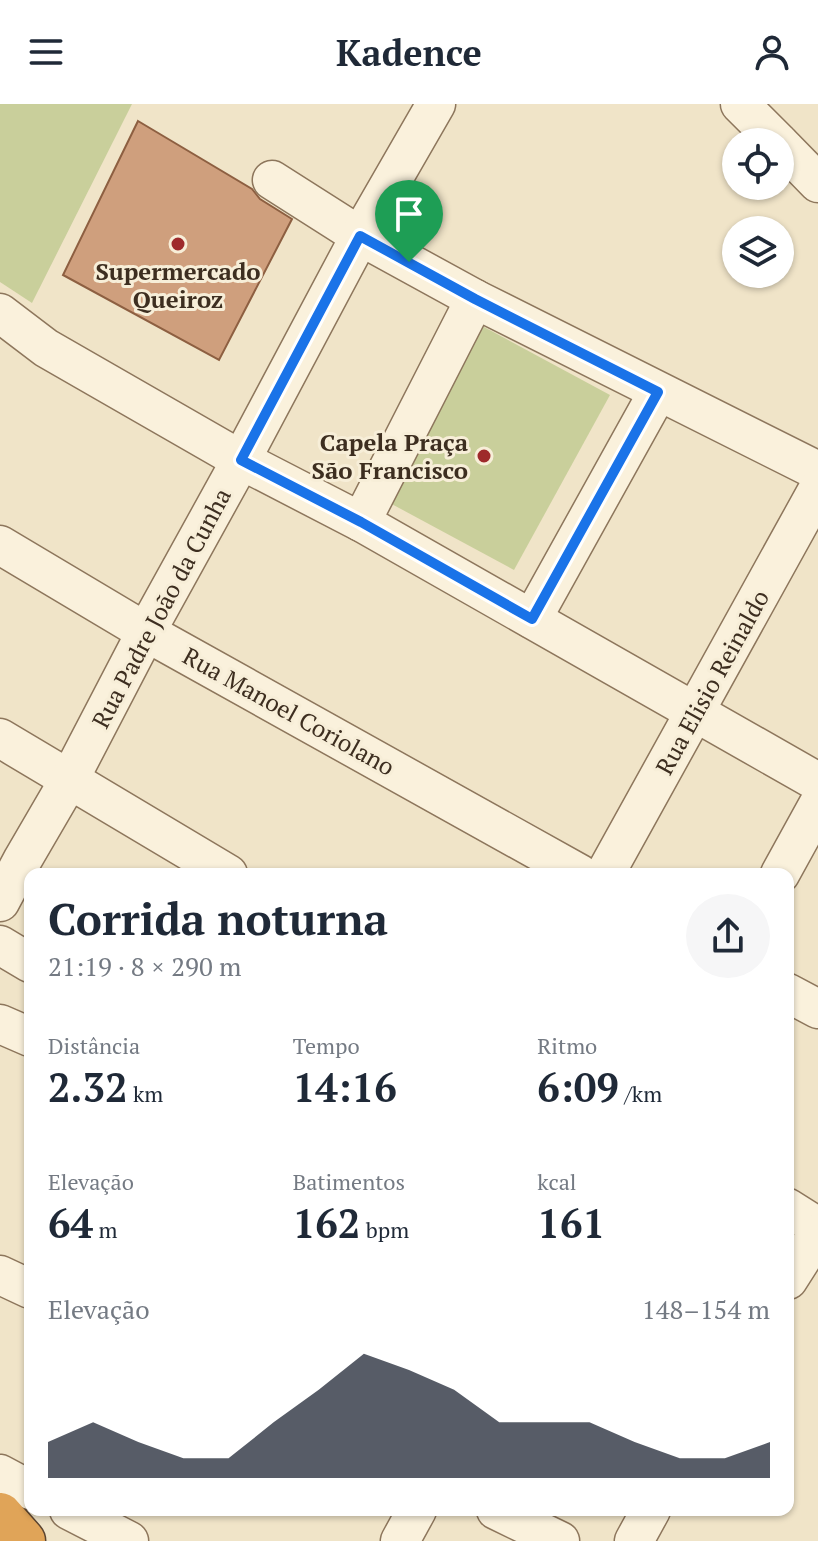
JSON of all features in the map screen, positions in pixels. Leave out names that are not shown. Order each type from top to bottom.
[{"type":"highway","points":[[0,1515],[23,1541]]},
{"type":"street","name":"Rua Padre João da Cunha","points":[[0,902],[11,854],[69,780],[360,236],[436,104]]},
{"type":"street","points":[[740,104],[764,128]]},
{"type":"street","points":[[794,158],[818,183]]},
{"type":"street","points":[[272,180],[360,236],[475,299],[818,471]]},
{"type":"street","points":[[361,522],[475,299]]},
{"type":"street","points":[[0,313],[46,348],[241,460],[361,522],[818,782]]},
{"type":"street","points":[[0,334],[46,348]]},
{"type":"street","points":[[532,619],[658,392]]},
{"type":"street","name":"Rua Elisio Reinaldo","points":[[608,868],[818,489]]},
{"type":"street","name":"Rua Manoel Coriolano","points":[[0,545],[146,632],[569,868]]},
{"type":"street","points":[[0,738],[218,868]]},
{"type":"street","points":[[783,868],[818,805]]},
{"type":"street","points":[[0,945],[24,959]]},
{"type":"street","points":[[794,996],[818,1009]]},
{"type":"street","points":[[0,1024],[24,1034]]},
{"type":"street","points":[[794,1212],[818,1227]]},
{"type":"street","points":[[794,1271],[818,1233]]},
{"type":"street","points":[[0,1275],[24,1286]]},
{"type":"street","points":[[0,1474],[24,1487]]},
{"type":"street","points":[[81,1516],[129,1541]]},
{"type":"street","points":[[400,1541],[414,1516]]},
{"type":"street","points":[[508,1516],[560,1541]]},
{"type":"street","points":[[634,1541],[648,1516]]},
{"type":"green space","points":[[0,104],[132,104],[32,303],[0,282]]},
{"type":"green space","points":[[471,320],[610,395],[514,570],[375,495]]},
{"type":"building","name":"Supermercado Queiroz","points":[[138,121],[252,189],[260,199],[292,219],[219,360],[63,275]]},
{"type":"place","name":"Supermercado Queiroz","points":[[178,244]]},
{"type":"place","name":"Capela Praça São Francisco","points":[[484,456]]},
{"type":"route","points":[[360,236],[409,262],[658,392],[532,619],[361,522],[241,460],[360,236]]}]
